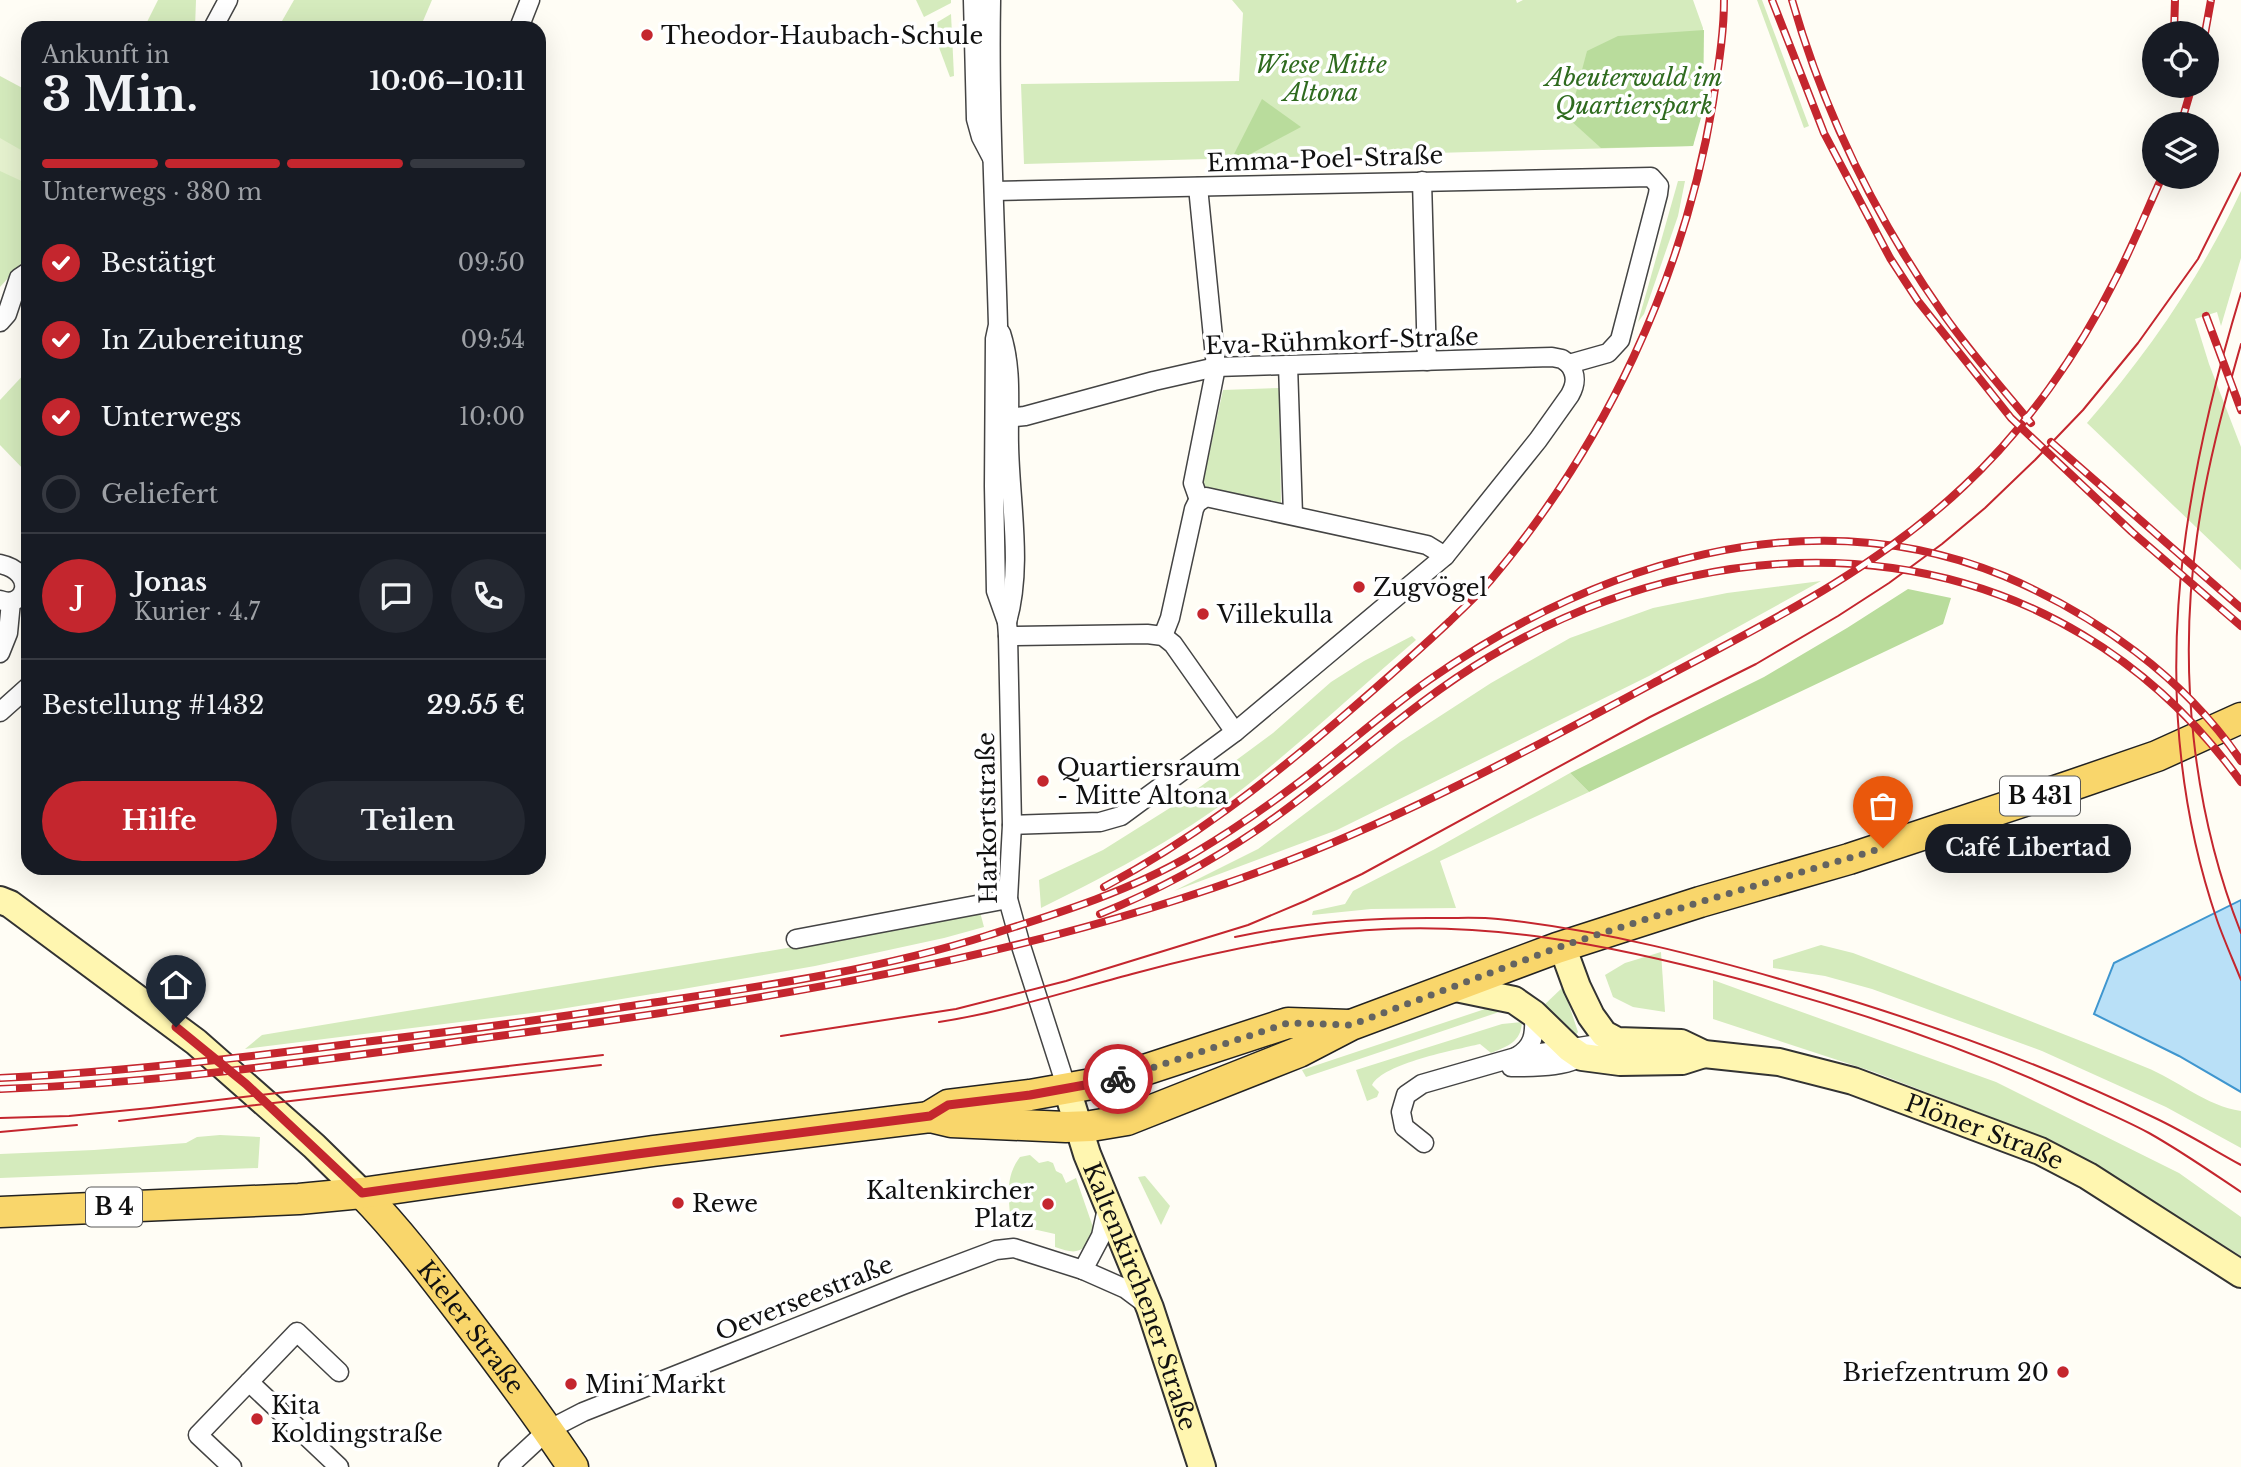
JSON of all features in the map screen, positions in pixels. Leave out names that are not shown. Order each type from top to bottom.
[{"type":"main road","name":"B 431","points":[[362,1193],[631,1154],[930,1116],[951,1122],[1079,1127],[1122,1122],[1298,1052],[1351,1025],[1451,986],[1562,946],[1849,859],[2067,788],[2157,756],[2241,718]]},
{"type":"main road","name":"B 431","points":[[930,1116],[948,1105],[1114,1080],[1288,1023],[1351,1025]]},
{"type":"main road","name":"B 4","points":[[0,1212],[299,1199],[362,1193]]},
{"type":"main road","name":"Kieler Straße","points":[[362,1193],[407,1242],[573,1467]]},
{"type":"street","points":[[522,21],[530,0]]},
{"type":"street","name":"Harkortstraße","points":[[973,0],[976,119],[981,137],[992,158]]},
{"type":"street","name":"Harkortstraße","points":[[991,0],[992,158],[998,325],[1009,362],[1003,419],[1009,442],[1015,590],[1007,629],[1012,825],[1008,899],[1068,1089]]},
{"type":"street","name":"Emma-Poel-Straße","points":[[994,191],[1643,175],[1656,181],[1659,186],[1658,194],[1620,340],[1608,353],[1569,364]]},
{"type":"street","points":[[1422,181],[1427,361]]},
{"type":"street","points":[[1198,187],[1216,367],[1194,479],[1199,500]]},
{"type":"street","points":[[0,322],[7,314],[21,277]]},
{"type":"street","name":"Eva-Rühmkorf-Straße","points":[[1003,419],[1216,367],[1552,357],[1569,364]]},
{"type":"street","points":[[1012,825],[1087,823],[1116,818],[1235,732],[1445,556],[1570,396],[1576,378],[1569,364]]},
{"type":"street","points":[[1288,365],[1293,515]]},
{"type":"street","points":[[1163,636],[1170,618],[1194,509],[1199,500],[1213,497],[1427,545],[1445,556]]},
{"type":"street","points":[[0,564],[21,574]]},
{"type":"street","points":[[0,653],[8,633],[5,601],[20,597],[21,594]]},
{"type":"street","points":[[1007,629],[1163,636],[1173,644],[1235,732]]},
{"type":"street","points":[[0,712],[21,693]]},
{"type":"street","points":[[3,898],[197,1042],[314,1146],[362,1193]]},
{"type":"street","points":[[796,939],[1008,899]]},
{"type":"street","points":[[1562,946],[1577,988],[1591,1016],[1604,1034],[1617,1041]]},
{"type":"street","points":[[1451,986],[1514,1000],[1580,1050],[1591,1016]]},
{"type":"street","points":[[1516,1057],[1525,1052],[1533,1039],[1534,1014]]},
{"type":"street","name":"Plöner Straße","points":[[1424,1143],[1404,1127],[1401,1112],[1406,1095],[1422,1084],[1516,1057],[1580,1050],[1617,1041],[1681,1043],[1704,1055]]},
{"type":"street","name":"Plöner Straße","points":[[1580,1050],[1620,1062],[1682,1061],[1704,1055],[1779,1062],[1853,1081],[2039,1151],[2088,1176],[2241,1274]]},
{"type":"street","name":"Plöner Straße","points":[[1487,1067],[1561,1064],[1580,1050]]},
{"type":"street","name":"Kaltenkirchener Straße","points":[[1068,1089],[1079,1127],[1150,1308],[1202,1467]]},
{"type":"street","points":[[1083,1270],[1101,1236],[1108,1204]]},
{"type":"street","name":"Oeverseestraße","points":[[508,1467],[548,1430],[583,1412],[903,1284],[996,1250],[1014,1248],[1083,1270],[1126,1289],[1150,1308]]},
{"type":"street","points":[[232,1467],[198,1435],[297,1332],[339,1372]]},
{"type":"street","points":[[249,1382],[339,1467]]},
{"type":"green space","points":[[158,0],[196,0],[195,21],[148,21]]},
{"type":"green space","points":[[294,0],[432,0],[423,21],[282,21]]},
{"type":"green space","points":[[916,0],[951,0],[951,3],[924,17]]},
{"type":"green space","name":"Wiese Mitte Altona","points":[[1232,0],[1516,0],[1517,3],[1523,0],[1693,0],[1703,28],[1701,110],[1693,146],[1024,164],[1021,84],[1239,81],[1243,13]]},
{"type":"green space","points":[[1757,0],[1762,0],[1809,126],[1804,128]]},
{"type":"green space","points":[[951,14],[954,76],[950,77],[931,26]]},
{"type":"green space","name":"Abeuterwald im Quartierspark","points":[[1704,30],[1703,111],[1693,146],[1601,148],[1569,119],[1587,51],[1618,36]]},
{"type":"green space","points":[[0,76],[21,87],[21,264],[0,287]]},
{"type":"green space","points":[[1262,99],[1301,127],[1243,158],[1232,158]]},
{"type":"green space","points":[[0,138],[21,150],[21,181],[0,171]]},
{"type":"green space","points":[[1678,181],[1685,181],[1678,216],[1644,314],[1638,322]]},
{"type":"green space","points":[[2241,191],[2241,258],[2221,326],[2217,312],[2195,319],[2241,447],[2241,570],[2087,423],[2132,369],[2172,312],[2209,253]]},
{"type":"green space","points":[[21,378],[21,467],[0,445],[0,400]]},
{"type":"green space","points":[[1279,388],[1281,503],[1202,486],[1223,390]]},
{"type":"green space","points":[[1821,581],[1649,676],[1337,830],[1174,891],[1258,849],[1400,742],[1491,683],[1570,638],[1653,608],[1727,593]]},
{"type":"green space","points":[[1908,589],[1951,598],[1943,624],[1589,792],[1570,773],[1764,677]]},
{"type":"green space","points":[[1412,636],[1416,640],[1296,745],[1230,798],[1152,850],[1041,908],[1039,880],[1103,850],[1181,801],[1273,733],[1331,682]]},
{"type":"green space","points":[[1570,773],[1589,792],[1440,861],[1456,908],[1371,909],[1312,915],[1313,911],[1345,904],[1353,891],[1435,849]]},
{"type":"green space","points":[[980,912],[984,927],[815,966],[548,1011],[245,1049],[262,1035],[787,948]]},
{"type":"green space","points":[[1821,945],[1853,953],[2072,1038],[2157,1072],[2216,1104],[2241,1111],[2241,1148],[2166,1107],[2042,1051],[1872,989],[1825,976],[1773,968],[1773,960]]},
{"type":"green space","points":[[1661,952],[1665,1012],[1633,1007],[1613,997],[1605,975],[1625,963]]},
{"type":"green space","points":[[1713,980],[1996,1082],[2179,1173],[2241,1217],[2241,1256],[2053,1141],[1874,1072],[1713,1019]]},
{"type":"green space","points":[[1563,987],[1578,1032],[1573,1039],[1541,1008]]},
{"type":"green space","points":[[1491,1007],[1508,1009],[1306,1077],[1302,1070]]},
{"type":"green space","points":[[1522,1022],[1516,1039],[1491,1053],[1480,1044],[1421,1058],[1390,1070],[1372,1085],[1379,1092],[1377,1097],[1367,1101],[1356,1070],[1502,1024]]},
{"type":"green space","points":[[197,1137],[260,1137],[258,1168],[0,1178],[0,1154],[186,1143]]},
{"type":"green space","points":[[1030,1155],[1039,1163],[1053,1163],[1066,1183],[1076,1178],[1095,1233],[1083,1248],[1069,1251],[1055,1247],[1055,1234],[1011,1224],[1009,1189],[1012,1173],[1020,1157]]},
{"type":"green space","points":[[1145,1176],[1170,1206],[1161,1225],[1138,1177]]},
{"type":"water","points":[[2241,900],[2241,1092],[2179,1056],[2094,1014],[2114,963]]},
{"type":"tram line","points":[[781,1036],[956,1009],[1066,981],[1248,925],[1362,874],[1650,717],[1756,664],[1838,616],[1889,583],[1985,508],[2083,410],[2138,343],[2198,259],[2241,173]]},
{"type":"tram line","points":[[2241,293],[2219,371],[2187,527],[2178,605],[2176,684],[2182,762],[2195,841],[2217,920],[2241,980]]},
{"type":"tram line","points":[[2241,344],[2205,487],[2191,586],[2189,636],[2194,737],[2201,787],[2224,886],[2241,933]]},
{"type":"tram line","points":[[1235,937],[1287,928],[1392,918],[1498,919],[1615,937],[1731,965],[1807,987],[1983,1045],[2111,1097],[2175,1128],[2241,1165]]},
{"type":"tram line","points":[[939,1022],[1012,1007],[1212,954],[1320,935],[1397,929],[1446,929],[1545,937],[1642,955],[1739,979],[1870,1018],[1955,1048],[2040,1082],[2141,1129],[2241,1192]]},
{"type":"tram line","points":[[0,1118],[69,1116],[150,1108],[603,1055]]},
{"type":"tram line","points":[[119,1121],[601,1065]]},
{"type":"tram line","points":[[0,1132],[77,1125]]},
{"type":"railway","points":[[1104,887],[1197,830],[1312,743],[1450,621],[1490,581],[1531,529],[1569,474],[1603,416],[1634,356],[1660,295],[1700,168],[1719,64],[1724,0]]},
{"type":"railway","points":[[1772,0],[1824,133],[1890,258],[1918,301],[2011,418],[2132,532],[2241,626]]},
{"type":"railway","points":[[1792,0],[1836,124],[1896,241],[1954,329],[2031,423]]},
{"type":"railway","points":[[2174,21],[2175,0]]},
{"type":"railway","points":[[2207,21],[2211,0]]},
{"type":"railway","points":[[2184,112],[2189,98]]},
{"type":"railway","points":[[0,1089],[184,1076],[307,1062],[592,1023],[793,991],[993,951],[1092,925],[1189,896],[1332,843],[1517,756],[1775,619],[1854,571],[1929,517],[2009,440],[2068,362],[2116,278],[2157,189]]},
{"type":"railway","points":[[2206,316],[2241,410]]},
{"type":"railway","points":[[2051,442],[2241,608]]},
{"type":"railway","points":[[0,1078],[228,1059],[555,1017],[759,987],[852,970],[989,935],[1119,890],[1193,854],[1282,795],[1429,680],[1493,639],[1561,603],[1632,575],[1705,554],[1779,543],[1854,542],[1930,552],[2004,576],[2038,592],[2104,630],[2165,676],[2193,702],[2241,761]]},
{"type":"railway","points":[[1100,914],[1181,876],[1238,842],[1315,787],[1400,719],[1489,657],[1587,608],[1688,577],[1791,563],[1892,568],[1990,592],[2083,635],[2167,698],[2241,782]]},
{"type":"way so far","points":[[1118,1079],[1288,1023],[1351,1025],[1562,946],[1883,848]]},
{"type":"place","name":"Theodor-Haubach-Schule","points":[[647,35]]},
{"type":"place","name":"Zugvögel","points":[[1359,587]]},
{"type":"place","name":"Villekulla","points":[[1203,614]]},
{"type":"place","name":"Quartiersraum - Mitte Altona","points":[[1043,781]]},
{"type":"place","name":"Café Libertad","points":[[1883,848]]},
{"type":"place","name":"Rewe","points":[[678,1203]]},
{"type":"place","name":"Kaltenkircher Platz","points":[[1048,1204]]},
{"type":"place","name":"Briefzentrum 20","points":[[2063,1372]]},
{"type":"place","name":"Mini Markt","points":[[571,1384]]},
{"type":"place","name":"Kita Koldingstraße","points":[[257,1419]]},
{"type":"route","points":[[176,1027],[246,1084],[362,1193],[930,1116],[948,1105],[1030,1095],[1118,1079]]}]
